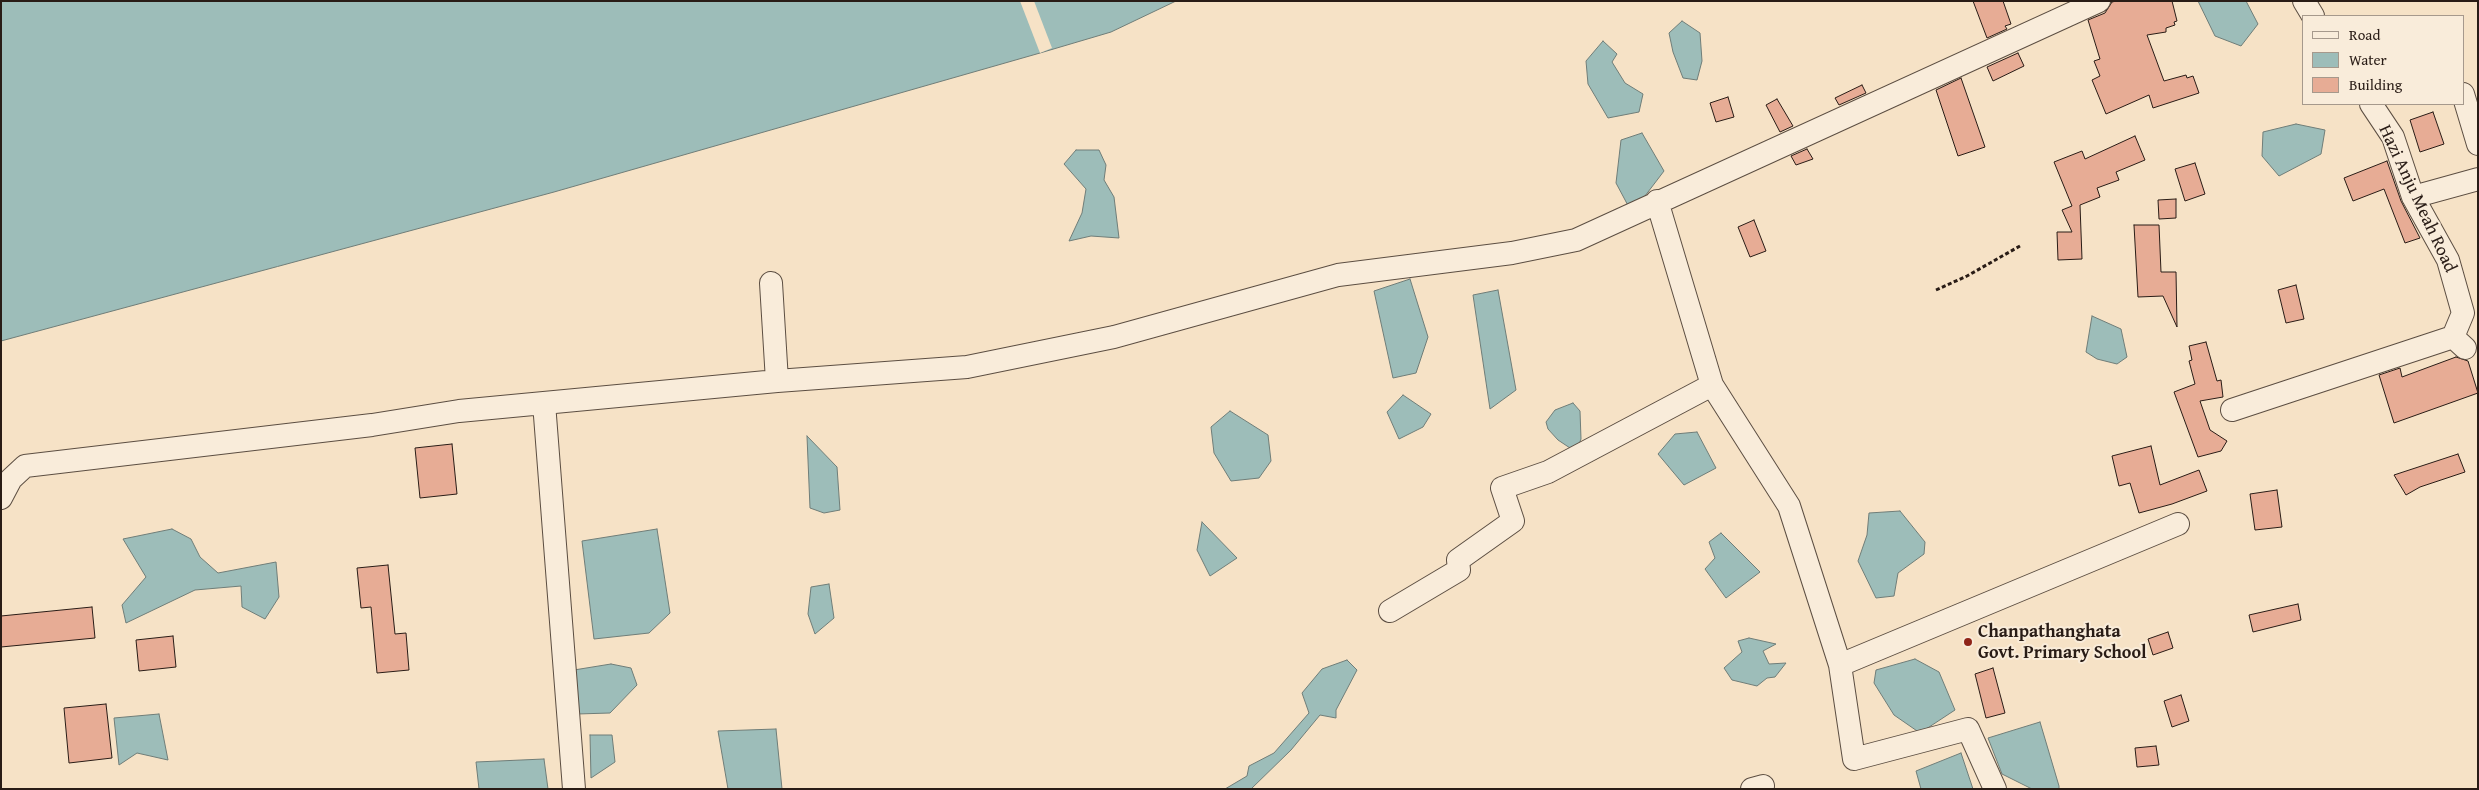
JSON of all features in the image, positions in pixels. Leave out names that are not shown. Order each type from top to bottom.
[{"type":"street","points":[[1,498],[11,479],[25,466],[353,428],[459,411],[777,381],[966,367],[1114,337],[1338,275],[1512,253],[1576,240],[1657,201],[2100,1]]},
{"type":"street","points":[[2304,1],[2312,15]]},
{"type":"street","points":[[2464,97],[2478,144]]},
{"type":"street","name":"Hazi Anju Meah Road","points":[[2232,410],[2459,343],[2463,313],[2448,260],[2413,197],[2393,137],[2372,105]]},
{"type":"street","points":[[2413,197],[2478,179]]},
{"type":"street","points":[[1657,201],[1712,386],[1789,506],[1840,665],[1854,759],[1968,729],[1995,789]]},
{"type":"street","points":[[771,283],[777,381]]},
{"type":"street","points":[[1390,611],[1459,570],[1458,560],[1513,521],[1502,488],[1548,472],[1712,386]]},
{"type":"street","points":[[544,403],[574,789]]},
{"type":"street","points":[[1840,665],[2178,524]]},
{"type":"path","points":[[1936,290],[1967,276],[2020,246]]},
{"type":"water","points":[[1,1],[1176,1],[1111,32],[1040,53],[554,192],[1,341]]},
{"type":"water","points":[[2198,1],[2246,1],[2258,24],[2241,46],[2215,36]]},
{"type":"water","points":[[1682,21],[1700,33],[1702,61],[1697,80],[1683,78],[1673,52],[1669,33]]},
{"type":"water","points":[[1603,41],[1617,54],[1612,62],[1625,83],[1643,94],[1639,112],[1608,118],[1588,84],[1586,61]]},
{"type":"water","points":[[2296,124],[2325,130],[2321,154],[2279,176],[2262,156],[2263,132]]},
{"type":"water","points":[[1642,133],[1664,171],[1632,213],[1616,183],[1621,140]]},
{"type":"water","points":[[1076,150],[1099,150],[1106,165],[1104,180],[1114,197],[1119,238],[1091,236],[1069,241],[1082,213],[1086,189],[1064,164]]},
{"type":"water","points":[[1410,279],[1428,337],[1416,373],[1393,378],[1374,291]]},
{"type":"water","points":[[1498,290],[1516,390],[1490,409],[1473,295]]},
{"type":"water","points":[[2092,316],[2121,329],[2127,357],[2117,364],[2097,359],[2086,352]]},
{"type":"water","points":[[1403,395],[1431,414],[1423,427],[1399,439],[1387,412]]},
{"type":"water","points":[[1573,403],[1580,411],[1581,439],[1579,444],[1570,448],[1558,440],[1548,429],[1546,422],[1555,410]]},
{"type":"water","points":[[1230,411],[1268,435],[1271,461],[1259,478],[1231,481],[1214,453],[1211,427]]},
{"type":"water","points":[[1697,432],[1716,468],[1684,485],[1658,454],[1675,434]]},
{"type":"water","points":[[807,436],[837,467],[840,510],[824,513],[810,508]]},
{"type":"water","points":[[1900,511],[1925,542],[1924,554],[1898,573],[1894,596],[1876,598],[1858,561],[1867,535],[1869,513]]},
{"type":"water","points":[[1202,522],[1237,558],[1210,576],[1197,550]]},
{"type":"water","points":[[172,529],[191,539],[200,557],[218,573],[276,562],[279,597],[265,619],[242,607],[241,586],[195,590],[126,623],[122,605],[146,577],[123,539]]},
{"type":"water","points":[[657,529],[670,613],[649,633],[594,639],[582,541]]},
{"type":"water","points":[[1721,533],[1760,572],[1726,598],[1705,569],[1715,558],[1709,542]]},
{"type":"water","points":[[829,584],[834,618],[815,634],[808,614],[811,587]]},
{"type":"water","points":[[1749,638],[1776,644],[1763,651],[1769,664],[1786,663],[1775,677],[1767,678],[1757,686],[1732,680],[1724,668],[1742,652],[1738,641]]},
{"type":"water","points":[[1915,659],[1939,672],[1955,710],[1920,733],[1894,715],[1874,683],[1876,670]]},
{"type":"water","points":[[1347,660],[1357,670],[1336,710],[1336,718],[1320,715],[1291,750],[1251,789],[1225,789],[1247,776],[1249,766],[1274,753],[1309,713],[1302,693],[1322,669]]},
{"type":"water","points":[[611,664],[631,668],[637,685],[610,713],[577,714],[574,670]]},
{"type":"water","points":[[159,714],[168,760],[137,753],[119,765],[114,718]]},
{"type":"water","points":[[2040,722],[2059,789],[2032,789],[2002,774],[1988,738]]},
{"type":"water","points":[[776,729],[782,789],[728,789],[718,731]]},
{"type":"water","points":[[590,735],[612,735],[615,762],[591,778]]},
{"type":"water","points":[[1961,753],[1973,789],[1921,789],[1916,771]]},
{"type":"water","points":[[544,759],[548,789],[479,789],[476,762]]},
{"type":"pier","points":[[1020,1],[1034,1],[1052,48],[1040,53]]},
{"type":"building","points":[[1973,1],[2003,1],[2011,24],[2005,26],[2007,29],[1987,38]]},
{"type":"building","points":[[2172,1],[2177,21],[2174,22],[2175,25],[2166,28],[2166,32],[2147,35],[2164,81],[2186,75],[2187,78],[2193,76],[2199,93],[2153,108],[2149,95],[2106,114],[2092,80],[2100,76],[2094,61],[2100,59],[2088,20],[2105,13],[2112,2]]},
{"type":"building","points":[[2018,53],[2024,66],[1993,81],[1987,67]]},
{"type":"building","points":[[1961,78],[1985,147],[1958,156],[1936,90]]},
{"type":"building","points":[[1862,85],[1866,93],[1839,105],[1835,98]]},
{"type":"building","points":[[1728,97],[1734,117],[1716,122],[1710,103]]},
{"type":"building","points":[[1777,99],[1793,126],[1780,132],[1766,105]]},
{"type":"building","points":[[2433,112],[2444,144],[2420,152],[2410,120]]},
{"type":"building","points":[[2135,136],[2145,160],[2116,172],[2119,180],[2097,188],[2100,197],[2080,205],[2082,259],[2058,260],[2057,232],[2072,232],[2062,210],[2072,206],[2054,162],[2082,151],[2085,159]]},
{"type":"building","points":[[1807,149],[1813,159],[1796,165],[1791,156]]},
{"type":"building","points":[[2387,161],[2401,201],[2420,238],[2405,243],[2384,189],[2353,201],[2344,178]]},
{"type":"building","points":[[2195,163],[2205,194],[2185,201],[2175,169]]},
{"type":"building","points":[[2176,199],[2176,218],[2159,219],[2158,200]]},
{"type":"building","points":[[1754,220],[1766,251],[1750,257],[1738,227]]},
{"type":"building","points":[[2134,225],[2159,225],[2161,272],[2176,272],[2177,327],[2163,296],[2138,297]]},
{"type":"building","points":[[2296,285],[2304,319],[2286,323],[2278,290]]},
{"type":"building","points":[[2206,342],[2217,381],[2221,380],[2223,397],[2200,401],[2210,430],[2227,441],[2221,451],[2198,457],[2174,392],[2195,384],[2189,361],[2192,360],[2189,346]]},
{"type":"building","points":[[2456,357],[2468,361],[2478,393],[2394,423],[2379,375],[2400,368],[2402,377]]},
{"type":"building","points":[[452,444],[457,494],[420,498],[415,448]]},
{"type":"building","points":[[2151,446],[2160,485],[2199,470],[2207,491],[2172,504],[2139,513],[2130,483],[2119,486],[2112,456]]},
{"type":"building","points":[[2458,454],[2465,472],[2420,487],[2406,495],[2394,475]]},
{"type":"building","points":[[2277,490],[2282,527],[2255,530],[2250,494]]},
{"type":"building","points":[[388,565],[395,634],[406,633],[409,670],[377,673],[371,607],[361,608],[357,568]]},
{"type":"building","points":[[2298,604],[2301,620],[2253,632],[2249,615]]},
{"type":"building","points":[[92,607],[95,638],[1,647],[1,616]]},
{"type":"building","points":[[2168,632],[2173,648],[2153,655],[2148,639]]},
{"type":"building","points":[[173,636],[176,667],[139,671],[136,640]]},
{"type":"building","points":[[1993,668],[2005,713],[1986,718],[1975,674]]},
{"type":"building","points":[[2181,695],[2189,721],[2172,727],[2164,701]]},
{"type":"building","points":[[106,704],[112,758],[69,763],[64,708]]},
{"type":"building","points":[[2156,746],[2159,765],[2137,767],[2135,748]]},
{"type":"place","name":"Chanpathanghata Govt. Primary School","points":[[1968,642]]}]
